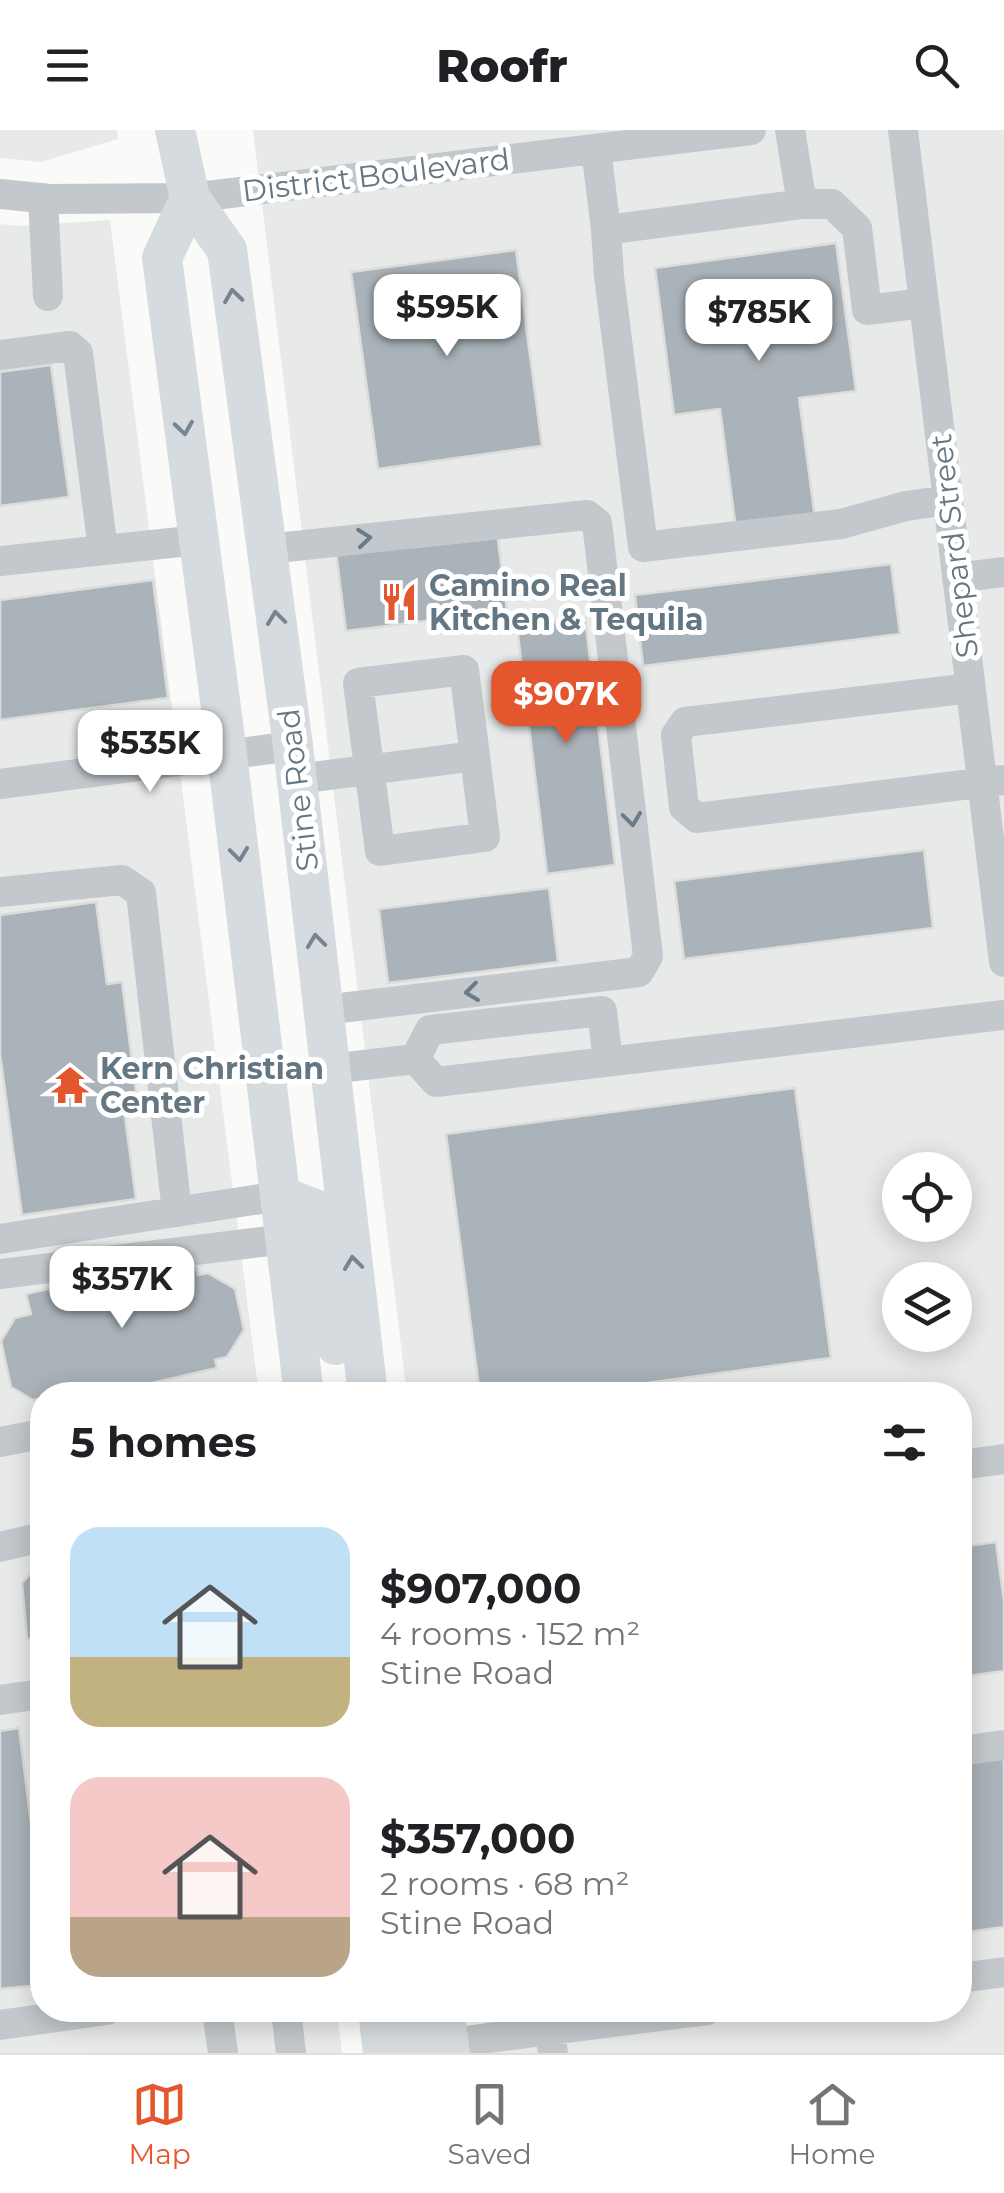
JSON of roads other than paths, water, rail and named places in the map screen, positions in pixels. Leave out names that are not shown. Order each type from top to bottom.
[{"type":"main road","name":"Stine Road","points":[[175,130],[190,198],[228,250],[295,763],[366,1382]]},
{"type":"main road","points":[[190,198],[162,258],[302,1382]]},
{"type":"main road","points":[[280,1196],[316,1209],[340,1372],[346,1382]]},
{"type":"main road","points":[[397,2022],[425,2039]]},
{"type":"street","name":"District Boulevard","points":[[0,194],[43,198],[190,198],[581,143],[750,130]]},
{"type":"street","points":[[790,130],[802,204]]},
{"type":"street","name":"Shepard Street","points":[[903,130],[971,688],[993,782],[1004,962]]},
{"type":"street","points":[[581,143],[606,230],[643,547],[841,524],[906,506],[948,500]]},
{"type":"street","points":[[43,198],[48,296]]},
{"type":"street","points":[[606,230],[802,204],[832,204],[857,228],[867,310],[924,303]]},
{"type":"street","points":[[0,355],[70,346],[78,354],[103,550]]},
{"type":"street","points":[[267,549],[587,514],[597,523],[648,956],[639,972],[324,1010]]},
{"type":"street","points":[[0,561],[199,540]]},
{"type":"street","points":[[957,578],[1004,572]]},
{"type":"street","points":[[464,670],[475,756],[485,837],[380,850],[358,683],[464,670]]},
{"type":"street","points":[[971,688],[685,722],[676,736],[684,807],[697,818],[993,782]]},
{"type":"street","points":[[0,784],[227,754],[369,768],[475,756]]},
{"type":"street","points":[[0,892],[122,880],[141,893],[177,1212]]},
{"type":"street","points":[[415,1059],[430,1030],[602,1011],[608,1061]]},
{"type":"street","points":[[415,1059],[436,1082],[1004,1014]]},
{"type":"street","points":[[330,1069],[415,1059]]},
{"type":"street","points":[[0,1239],[280,1196]]},
{"type":"street","points":[[0,1274],[286,1240]]},
{"type":"street","points":[[0,1442],[30,1436]]},
{"type":"street","points":[[972,1463],[1004,1459]]},
{"type":"street","points":[[0,1546],[30,1540]]},
{"type":"street","points":[[0,1700],[30,1696]]},
{"type":"street","points":[[972,1750],[1004,1746]]},
{"type":"street","points":[[972,1976],[1004,1972]]},
{"type":"street","points":[[0,2025],[30,2021]]},
{"type":"street","points":[[219,2022],[223,2053]]},
{"type":"street","points":[[287,2022],[291,2053]]},
{"type":"street","points":[[425,2039],[552,2041],[647,2022]]},
{"type":"place","name":"Camino Real Kitchen & Tequila","points":[[399,602]]},
{"type":"place","name":"Kern Christian Center","points":[[70,1085]]}]
